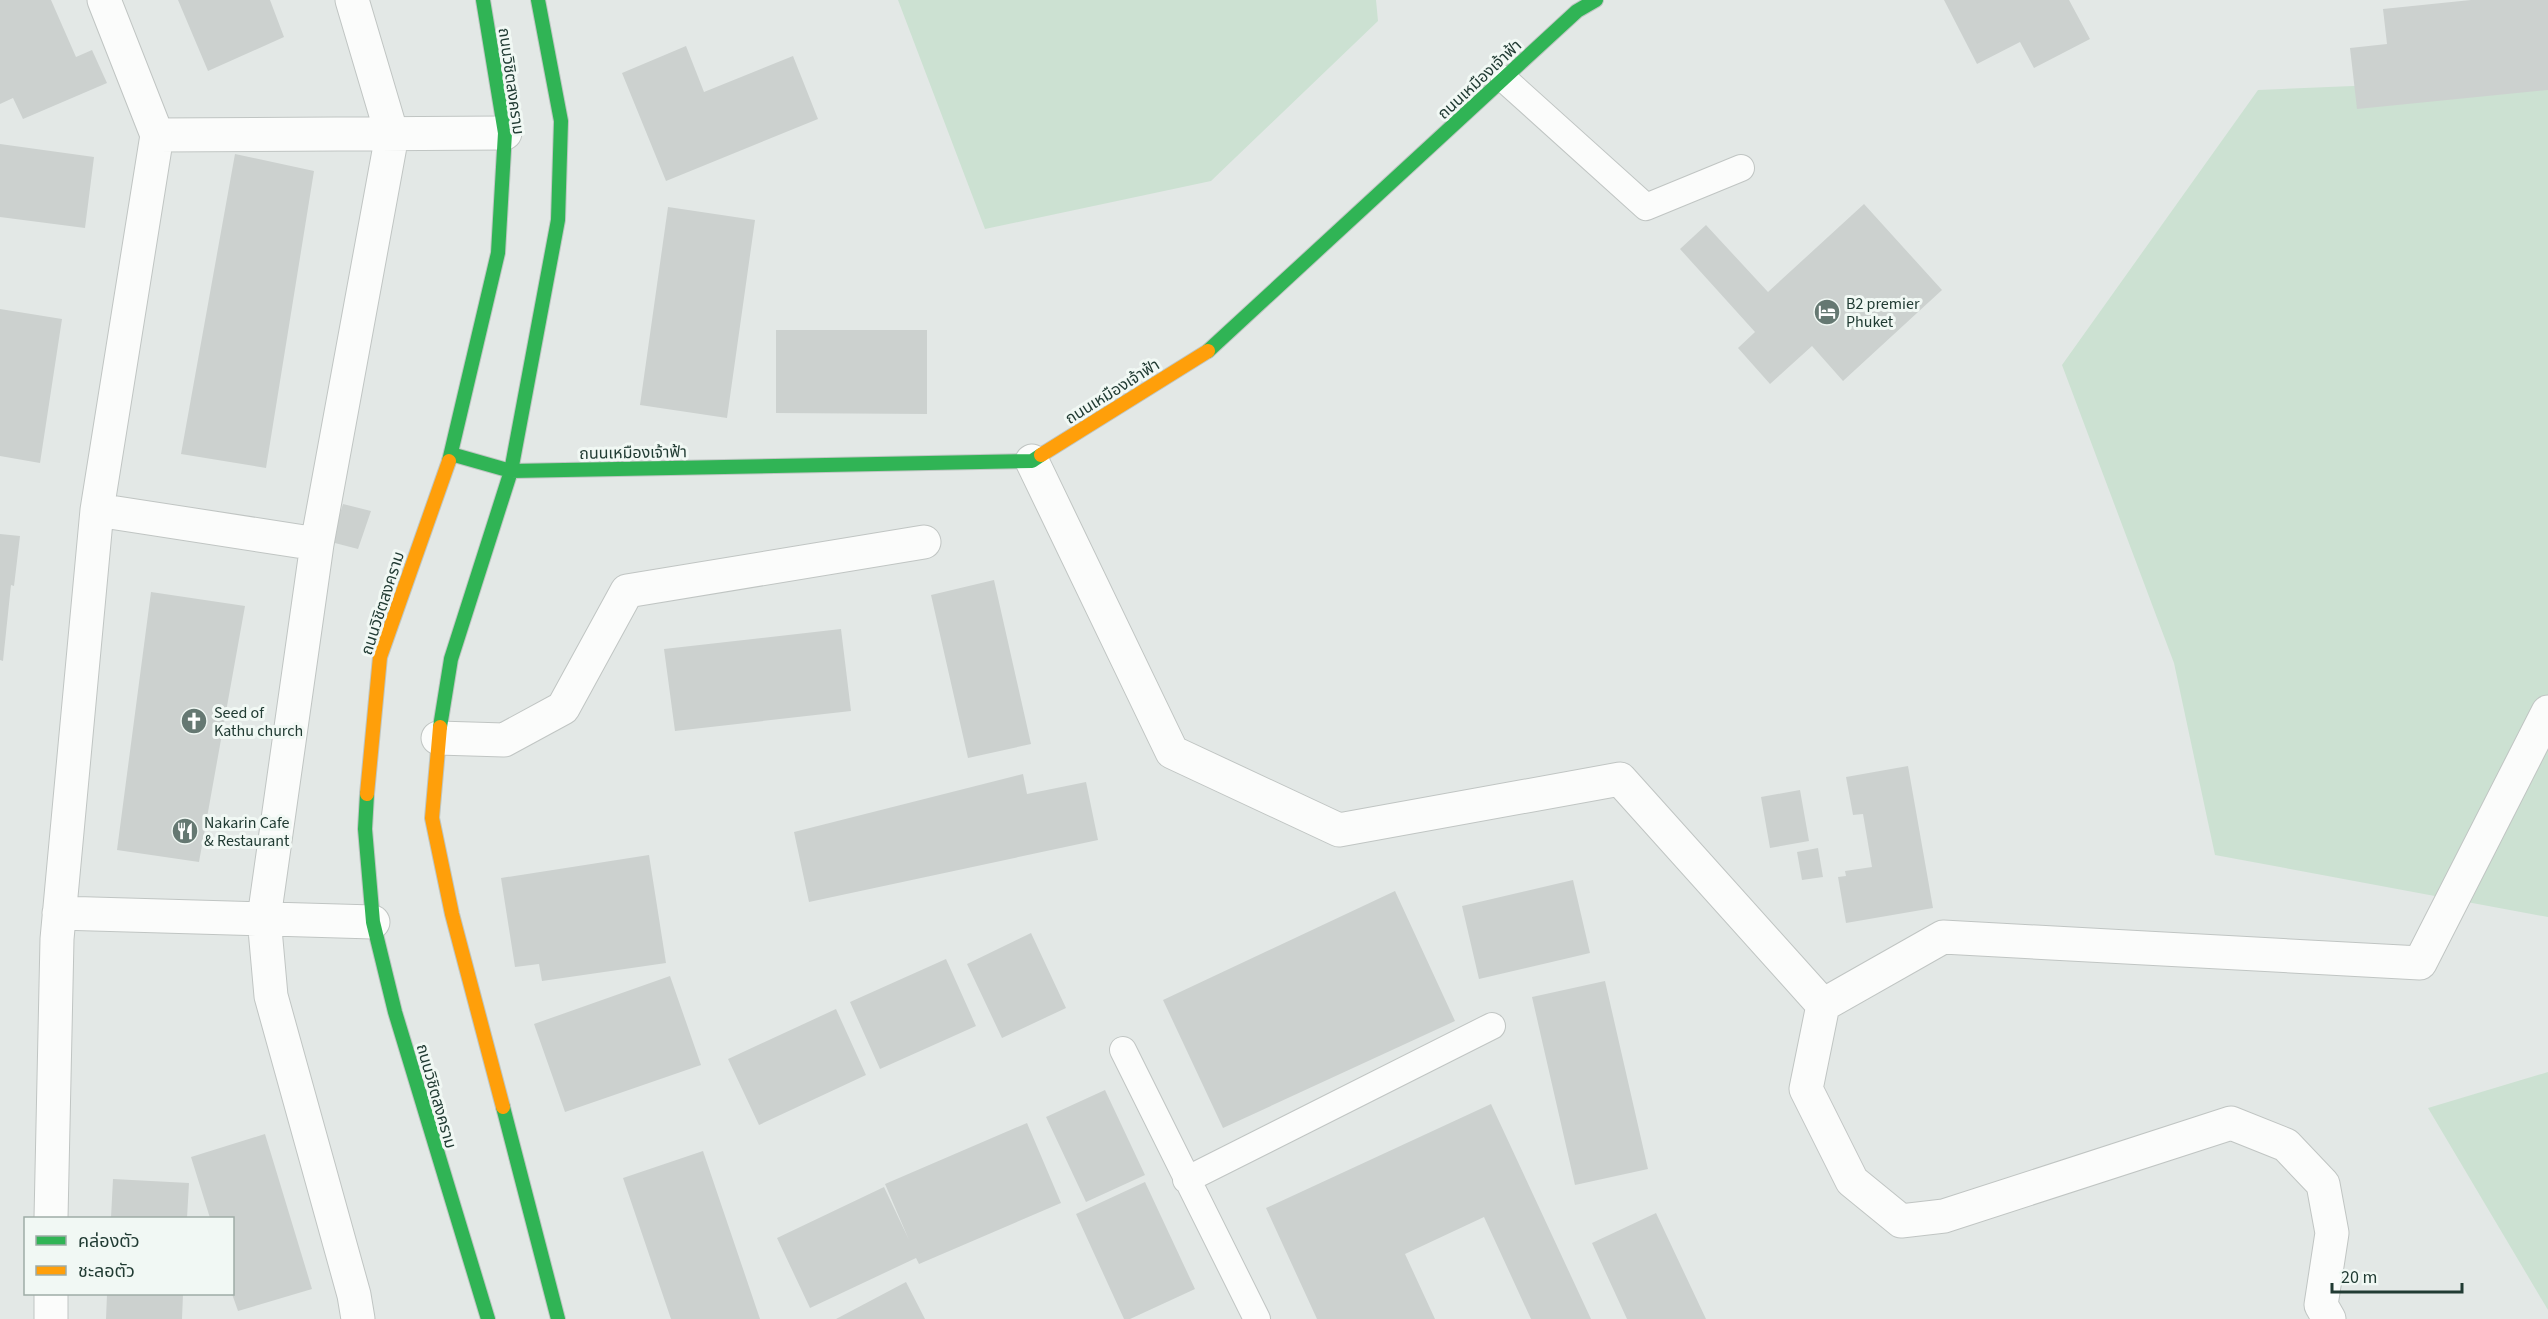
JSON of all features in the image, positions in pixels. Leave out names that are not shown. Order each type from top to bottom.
[{"type":"main road","name":"ถนนวิชิตสงคราม","points":[[483,0],[505,133],[498,253],[451,454],[381,657],[368,761],[365,829],[373,921],[395,1012],[488,1319]]},
{"type":"main road","points":[[538,0],[561,121],[558,220],[511,471],[451,660],[438,738],[432,819],[452,914],[558,1319]]},
{"type":"main road","name":"ถนนเหมืองเจ้าฟ้า","points":[[451,454],[511,471],[1032,461],[1209,350],[1577,11],[1596,0]]},
{"type":"street","points":[[51,1217],[52,1087],[59,913],[97,510],[157,135],[104,0]]},
{"type":"street","points":[[352,0],[392,135],[317,544],[264,918],[271,996],[354,1295],[358,1319]]},
{"type":"street","points":[[157,135],[505,133]]},
{"type":"street","points":[[1032,461],[1172,752],[1339,830],[1620,779],[1823,1005]]},
{"type":"street","points":[[97,510],[317,544]]},
{"type":"street","points":[[438,738],[504,740],[562,708],[627,591],[924,542]]},
{"type":"street","points":[[2329,1319],[2322,1305],[2332,1233],[2323,1184],[2286,1145],[2231,1124],[1944,1216],[1901,1221],[1852,1181],[1806,1089],[1823,1005],[1943,937],[2420,963],[2548,712]]},
{"type":"street","points":[[59,913],[373,921]]},
{"type":"street","points":[[51,1295],[51,1319]]},
{"type":"lane","points":[[1504,79],[1646,207],[1741,168]]},
{"type":"lane","points":[[1186,1180],[1492,1026]]},
{"type":"lane","points":[[1123,1050],[1257,1319]]},
{"type":"green space","points":[[898,0],[1376,0],[1378,21],[1211,181],[985,229]]},
{"type":"green space","points":[[2548,78],[2548,917],[2215,855],[2174,663],[2062,365],[2258,90]]},
{"type":"green space","points":[[2548,1072],[2548,1310],[2428,1108]]},
{"type":"building","points":[[0,0],[51,0],[76,57],[92,50],[107,83],[23,119],[13,98],[0,104]]},
{"type":"building","points":[[178,0],[270,0],[284,37],[208,71]]},
{"type":"building","points":[[1944,0],[2069,0],[2090,39],[2034,68],[2020,42],[1977,64]]},
{"type":"building","points":[[2471,0],[2548,0],[2548,90],[2357,109],[2350,48],[2387,44],[2383,9]]},
{"type":"building","points":[[686,46],[704,92],[793,56],[818,119],[666,181],[622,73]]},
{"type":"building","points":[[0,144],[94,157],[85,228],[0,217]]},
{"type":"building","points":[[235,154],[314,171],[266,468],[181,454]]},
{"type":"building","name":"B2 premier Phuket","points":[[1864,204],[1942,290],[1843,381],[1812,346],[1770,384],[1738,348],[1755,332],[1680,249],[1706,225],[1768,292]]},
{"type":"building","points":[[668,207],[755,220],[727,418],[640,405]]},
{"type":"building","points":[[0,309],[62,319],[40,463],[0,456]]},
{"type":"building","points":[[776,330],[927,330],[927,414],[776,413]]},
{"type":"building","points":[[343,504],[371,511],[358,549],[331,542]]},
{"type":"building","points":[[0,534],[20,536],[14,586],[11,585],[3,661],[0,660]]},
{"type":"building","points":[[994,580],[1031,744],[968,758],[931,595]]},
{"type":"building","points":[[151,592],[245,606],[199,862],[117,850]]},
{"type":"building","points":[[841,629],[851,711],[675,731],[664,649]]},
{"type":"building","points":[[1908,766],[1933,908],[1846,923],[1838,877],[1846,876],[1845,871],[1872,867],[1863,814],[1853,815],[1846,777]]},
{"type":"building","points":[[1023,774],[1027,794],[1086,782],[1098,840],[809,902],[794,832]]},
{"type":"building","points":[[1800,790],[1809,841],[1770,848],[1761,797]]},
{"type":"building","points":[[1818,848],[1823,877],[1802,880],[1797,852]]},
{"type":"building","points":[[649,855],[666,963],[542,981],[539,964],[515,967],[501,878]]},
{"type":"building","points":[[1573,880],[1590,953],[1479,979],[1462,906]]},
{"type":"building","points":[[1395,891],[1455,1021],[1223,1128],[1163,1000]]},
{"type":"building","points":[[1031,933],[1066,1008],[1002,1038],[967,964]]},
{"type":"building","points":[[946,959],[976,1026],[880,1069],[850,1002]]},
{"type":"building","points":[[670,976],[701,1065],[565,1112],[534,1024]]},
{"type":"building","points":[[1605,981],[1648,1169],[1575,1185],[1532,997]]},
{"type":"building","points":[[836,1009],[866,1075],[759,1125],[728,1059]]},
{"type":"building","points":[[1105,1090],[1145,1175],[1086,1202],[1046,1117]]},
{"type":"building","points":[[1491,1104],[1591,1319],[1531,1319],[1484,1217],[1405,1254],[1435,1319],[1317,1319],[1266,1208]]},
{"type":"building","points":[[1027,1123],[1061,1203],[919,1264],[916,1258],[810,1308],[777,1238],[884,1187],[909,1240],[885,1184]]},
{"type":"building","points":[[265,1134],[312,1289],[238,1311],[232,1295],[234,1217],[210,1217],[191,1157]]},
{"type":"building","points":[[703,1151],[760,1319],[671,1319],[623,1178]]},
{"type":"building","points":[[113,1179],[189,1183],[187,1217],[111,1217]]},
{"type":"building","points":[[1145,1182],[1195,1289],[1130,1319],[1124,1319],[1076,1214]]},
{"type":"building","points":[[1656,1213],[1706,1319],[1627,1319],[1592,1243]]},
{"type":"building","points":[[906,1282],[925,1319],[836,1319]]},
{"type":"building","points":[[107,1295],[183,1295],[182,1319],[106,1319]]},
{"type":"traffic: fast","points":[[449,461],[498,253],[505,133],[483,0]]},
{"type":"traffic: fast","points":[[440,727],[451,659],[511,471],[558,220],[561,121],[538,0]]},
{"type":"traffic: fast","points":[[1208,351],[1577,11],[1596,0]]},
{"type":"traffic: fast","points":[[451,454],[511,471],[1032,461],[1041,455]]},
{"type":"traffic: fast","points":[[367,794],[365,829],[373,922],[395,1012],[488,1319]]},
{"type":"traffic: fast","points":[[503,1107],[558,1319]]},
{"type":"traffic: slow","points":[[1041,455],[1208,351]]},
{"type":"traffic: slow","points":[[367,794],[380,657],[449,461]]},
{"type":"traffic: slow","points":[[440,727],[432,818],[452,914],[503,1107]]},
{"type":"place","name":"B2 premier Phuket","points":[[1827,312]]},
{"type":"place","name":"Seed of Kathu church","points":[[194,721]]},
{"type":"place","name":"Nakarin Cafe & Restaurant","points":[[185,831]]}]
